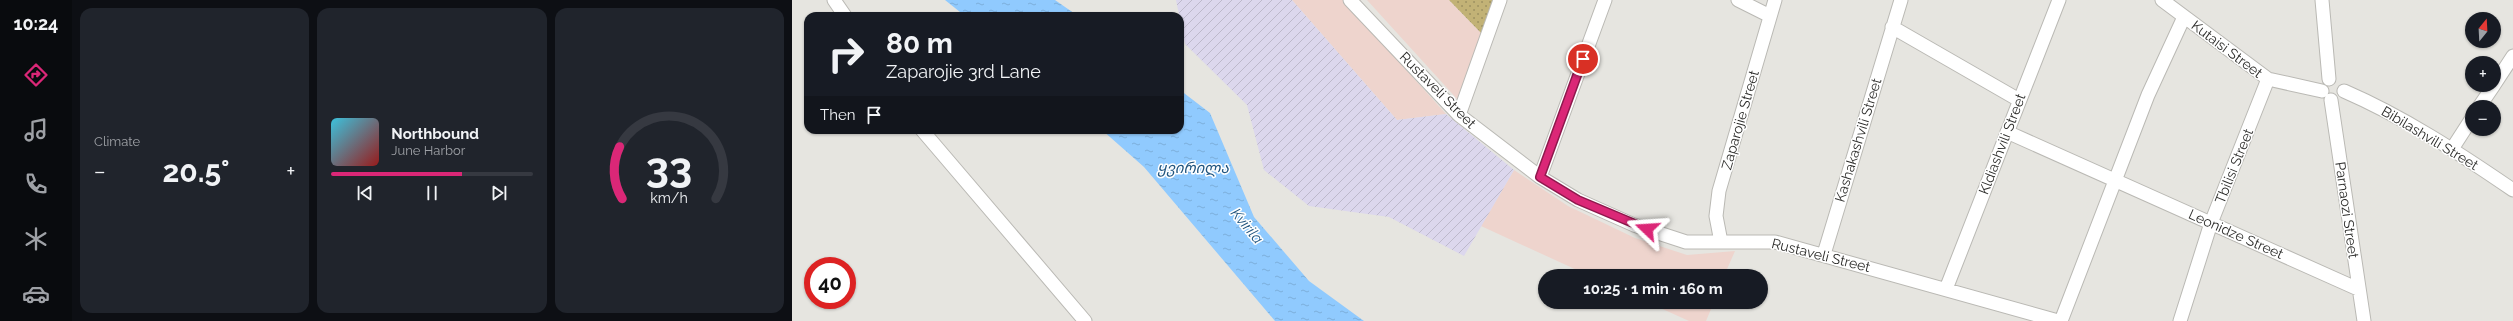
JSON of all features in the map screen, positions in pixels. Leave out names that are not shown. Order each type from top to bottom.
[{"type":"street","points":[[834,0],[842,12]]},
{"type":"street","name":"Rustaveli Street","points":[[1350,0],[1459,115],[1540,177],[1578,200],[1634,225],[1686,242],[1775,242],[1824,254],[2060,321]]},
{"type":"street","points":[[1459,115],[1500,0]]},
{"type":"street","points":[[1540,177],[1605,0]]},
{"type":"street","points":[[1738,0],[1770,16]]},
{"type":"street","name":"Zaparojie Street","points":[[1721,242],[1716,216],[1720,191],[1775,0]]},
{"type":"street","name":"Kashakashvili Street","points":[[1824,254],[1892,27],[1902,0]]},
{"type":"street","name":"Kldiashvili Street","points":[[1946,288],[2059,0]]},
{"type":"street","name":"Kutaisi Street","points":[[2162,0],[2268,79],[2327,95]]},
{"type":"street","points":[[2322,0],[2329,79]]},
{"type":"street","points":[[2060,321],[2114,179],[2148,95],[2184,17]]},
{"type":"street","points":[[1892,27],[2019,100]]},
{"type":"street","points":[[2501,74],[2513,56]]},
{"type":"street","name":"Tbilisi Street","points":[[2180,321],[2212,223],[2268,79]]},
{"type":"street","points":[[2329,79],[2340,81],[2344,91],[2339,98],[2327,95],[2323,84],[2329,79]]},
{"type":"street","name":"Bibilashvili Street","points":[[2344,91],[2366,101],[2452,149],[2513,190]]},
{"type":"street","name":"Parnaozi Street","points":[[2327,95],[2364,321]]},
{"type":"street","points":[[2452,149],[2465,129]]},
{"type":"street","name":"Leonidze Street","points":[[2007,132],[2358,289]]},
{"type":"street","points":[[925,134],[1085,321]]},
{"type":"shaded area","points":[[1176,0],[1292,0],[1397,120],[1446,114],[1514,170],[1464,256],[1389,217],[1309,206],[1264,170],[1247,105],[1185,44],[1184,12],[1178,12]]},
{"type":"shaded area","points":[[1292,0],[1343,0],[1446,114],[1397,120]]},
{"type":"shaded area","points":[[1367,0],[1449,0],[1483,35],[1458,100]]},
{"type":"shaded area","points":[[1449,0],[1495,0],[1483,35]]},
{"type":"shaded area","points":[[1514,170],[1568,206],[1635,238],[1687,255],[1735,251],[1727,269],[1575,269],[1481,226]]},
{"type":"shaded area","points":[[1662,309],[1711,309],[1706,321],[1689,321]]},
{"type":"water","points":[[945,0],[1055,0],[1072,12],[960,12]]},
{"type":"water","name":"ყვირილა","points":[[1184,93],[1210,113],[1254,217],[1309,281],[1364,321],[1275,321],[1144,167],[1107,134],[1184,134]]},
{"type":"route","points":[[1583,59],[1540,177],[1578,200],[1634,225],[1647,229]]},
{"type":"water label","name":"Kvirila","points":[[1247,226]]}]
